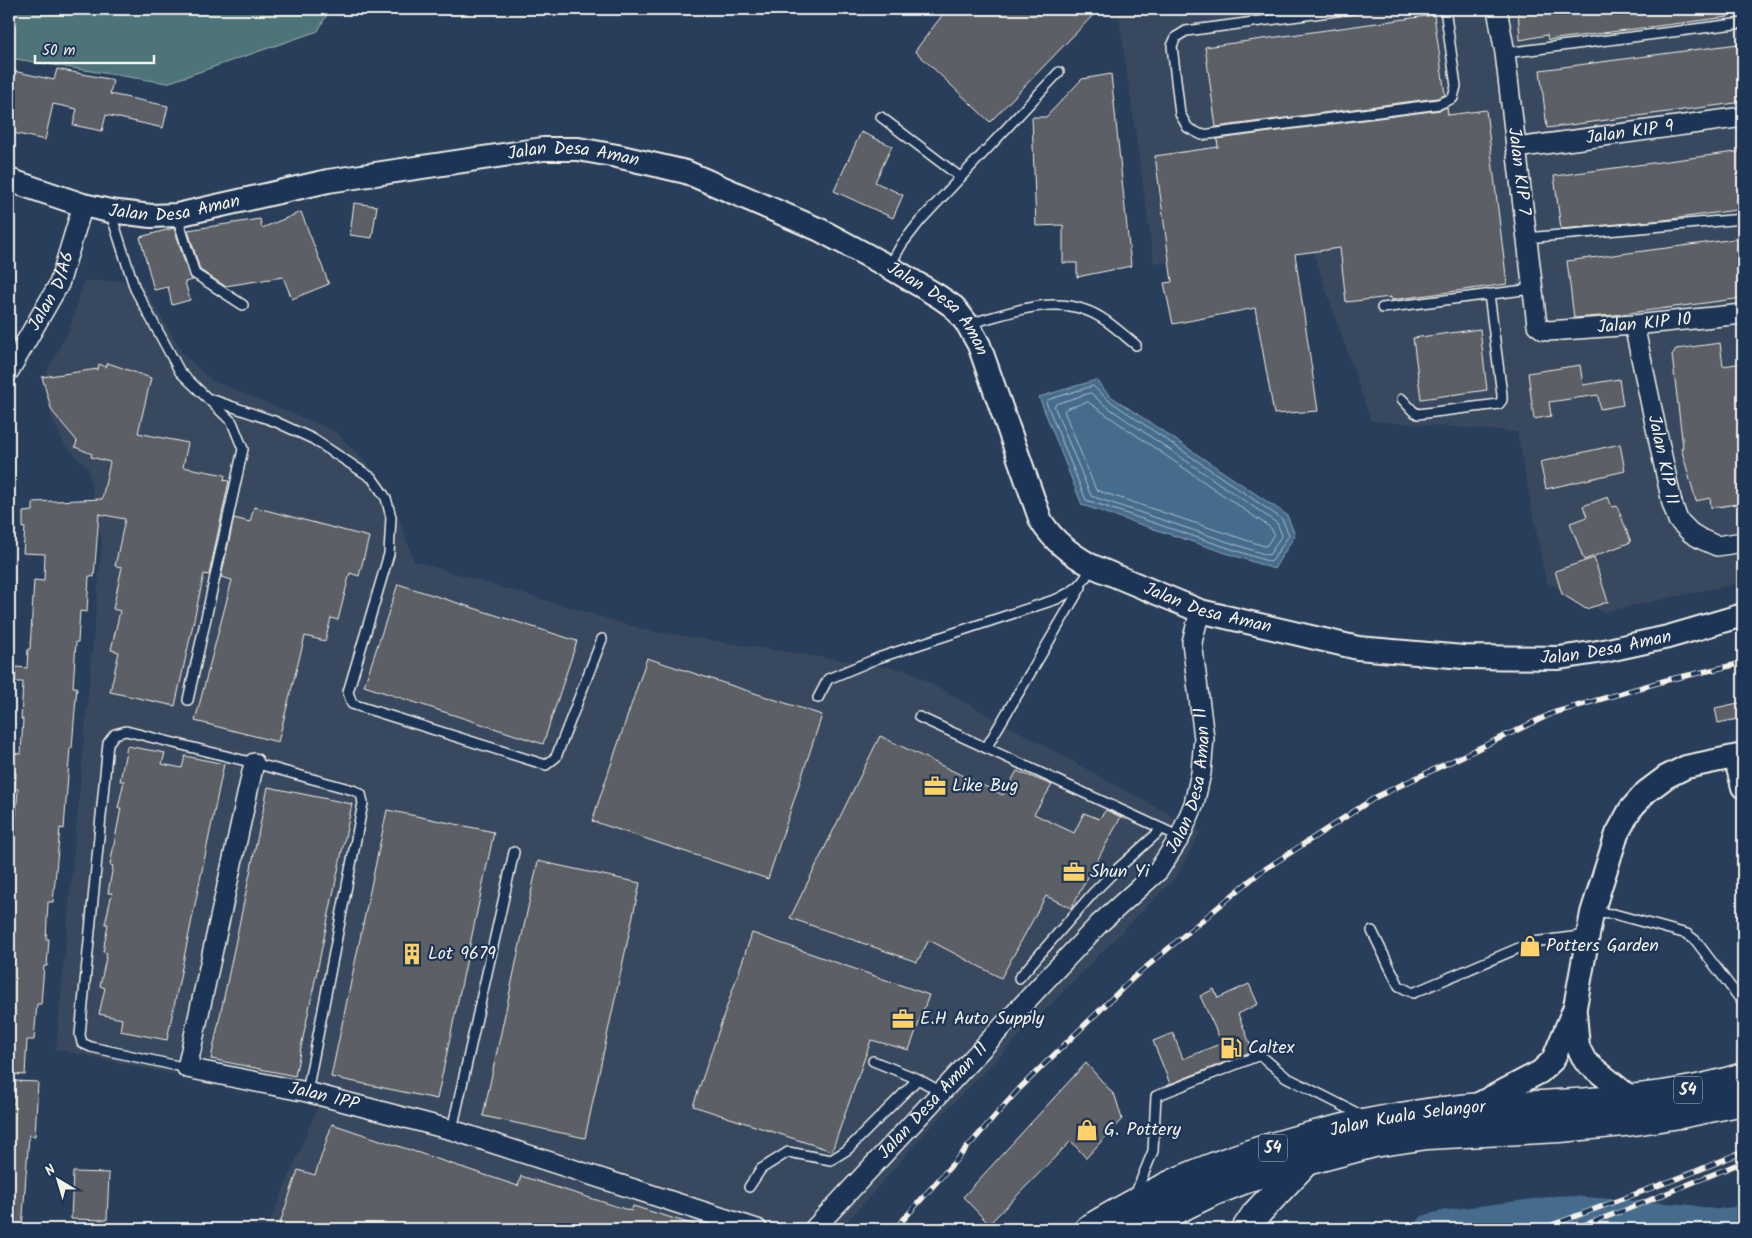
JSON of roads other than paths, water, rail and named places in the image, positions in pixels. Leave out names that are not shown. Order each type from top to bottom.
[{"type":"highway","name":"Jalan Kuala Selangor","points":[[1134,1217],[1180,1181],[1251,1154],[1341,1128],[1470,1108],[1632,1099],[1676,1093],[1743,1078]]},
{"type":"highway","name":"Jalan Kuala Selangor","points":[[1089,1229],[1212,1192],[1261,1173],[1343,1150],[1397,1139],[1427,1135],[1560,1128],[1634,1121],[1743,1101]]},
{"type":"highway","points":[[1246,1229],[1256,1214],[1306,1161]]},
{"type":"street","name":"Jalan KIP 7","points":[[1497,9],[1505,53],[1536,321],[1537,325],[1544,330]]},
{"type":"street","name":"Jalan KIP 9","points":[[1516,148],[1743,117]]},
{"type":"street","name":"Jalan Desa Aman","points":[[9,180],[83,205],[110,211],[151,216],[177,215],[328,181],[543,149],[578,149],[686,172],[820,230],[889,267],[954,307],[968,324],[979,345],[1041,521],[1056,541],[1075,557],[1088,574],[1200,611],[1358,648],[1463,657],[1560,658],[1604,651],[1668,637],[1743,615]]},
{"type":"street","name":"Jalan D/A6","points":[[9,371],[59,284],[83,205]]},
{"type":"street","name":"Jalan KIP 10","points":[[1544,330],[1634,325],[1743,314]]},
{"type":"street","name":"Jalan KIP 11","points":[[1634,325],[1672,503],[1678,520],[1691,533],[1717,546],[1743,542]]},
{"type":"street","name":"Jalan Desa Aman 11","points":[[814,1229],[1099,924],[1158,871],[1180,837],[1194,804],[1201,773],[1204,738],[1192,642],[1200,611]]},
{"type":"street","points":[[1470,1108],[1540,1072],[1553,1060],[1575,1007],[1592,913],[1618,834],[1630,810],[1646,792],[1666,777],[1686,767],[1739,756],[1743,787]]},
{"type":"street","points":[[186,1068],[254,763]]},
{"type":"street","points":[[1575,1007],[1578,1047],[1585,1061],[1632,1099]]},
{"type":"street","name":"Jalan IPP","points":[[186,1068],[307,1092],[452,1130],[757,1229]]},
{"type":"lane","points":[[1351,9],[1186,31],[1176,37],[1172,46],[1180,114],[1188,128],[1202,135],[1440,104],[1453,98],[1456,86],[1445,9]]},
{"type":"lane","points":[[1505,53],[1743,23]]},
{"type":"lane","points":[[889,267],[902,244],[960,177],[1059,72]]},
{"type":"lane","points":[[882,117],[960,177]]},
{"type":"lane","points":[[110,211],[134,289],[180,372],[232,422],[242,449],[188,700]]},
{"type":"lane","points":[[177,215],[195,274],[243,305]]},
{"type":"lane","points":[[1526,238],[1743,219]]},
{"type":"lane","points":[[1382,308],[1532,289]]},
{"type":"lane","points":[[1402,399],[1412,411],[1418,414],[1499,404],[1502,400],[1502,395],[1489,294]]},
{"type":"lane","points":[[968,324],[1035,307],[1061,305],[1085,310],[1136,345]]},
{"type":"lane","points":[[210,399],[274,421],[313,439],[372,478],[386,498],[392,517],[389,554],[348,692],[352,704],[546,765],[556,757],[602,638]]},
{"type":"lane","points":[[818,698],[828,679],[878,658],[1057,599],[1072,592],[1088,574]]},
{"type":"lane","points":[[986,748],[1088,574]]},
{"type":"lane","points":[[919,717],[1180,837]]},
{"type":"lane","points":[[186,1068],[90,1047],[82,1043],[80,1035],[108,743],[115,734],[126,731],[254,763],[353,790],[361,794],[363,803],[307,1092]]},
{"type":"lane","points":[[1018,978],[1093,893],[1162,829]]},
{"type":"lane","points":[[452,1130],[514,852]]},
{"type":"lane","points":[[1592,913],[1614,914],[1687,934],[1696,941],[1743,1004]]},
{"type":"lane","points":[[1372,931],[1399,986],[1413,993],[1533,942],[1588,935]]},
{"type":"lane","points":[[1134,1217],[1153,1151],[1156,1096],[1260,1055],[1286,1077],[1376,1122]]},
{"type":"lane","points":[[874,1061],[918,1079],[941,1092]]},
{"type":"lane","points":[[750,1187],[761,1169],[788,1152],[831,1160],[847,1150],[918,1079]]},
{"type":"water","points":[[1096,380],[1109,395],[1287,515],[1295,535],[1274,569],[1082,505],[1039,397]]},
{"type":"waterway","points":[[1429,1229],[1445,1225],[1562,1210],[1686,1219],[1716,1224],[1743,1220]]},
{"type":"railway","points":[[895,1229],[1019,1089],[1133,978],[1259,873],[1376,797],[1553,713],[1667,680],[1743,663]]},
{"type":"railway","points":[[1541,1229],[1743,1152]]},
{"type":"railway","points":[[1573,1229],[1628,1209],[1743,1162]]},
{"type":"place","name":"Like Bug","points":[[935,786]]},
{"type":"place","name":"Shun Yi","points":[[1074,872]]},
{"type":"place","name":"Potters Garden","points":[[1530,946]]},
{"type":"place","name":"Lot 9679","points":[[412,954]]},
{"type":"place","name":"E.H Auto Supply","points":[[903,1019]]},
{"type":"place","name":"Caltex","points":[[1231,1048]]},
{"type":"place","name":"G. Pottery","points":[[1087,1130]]}]
